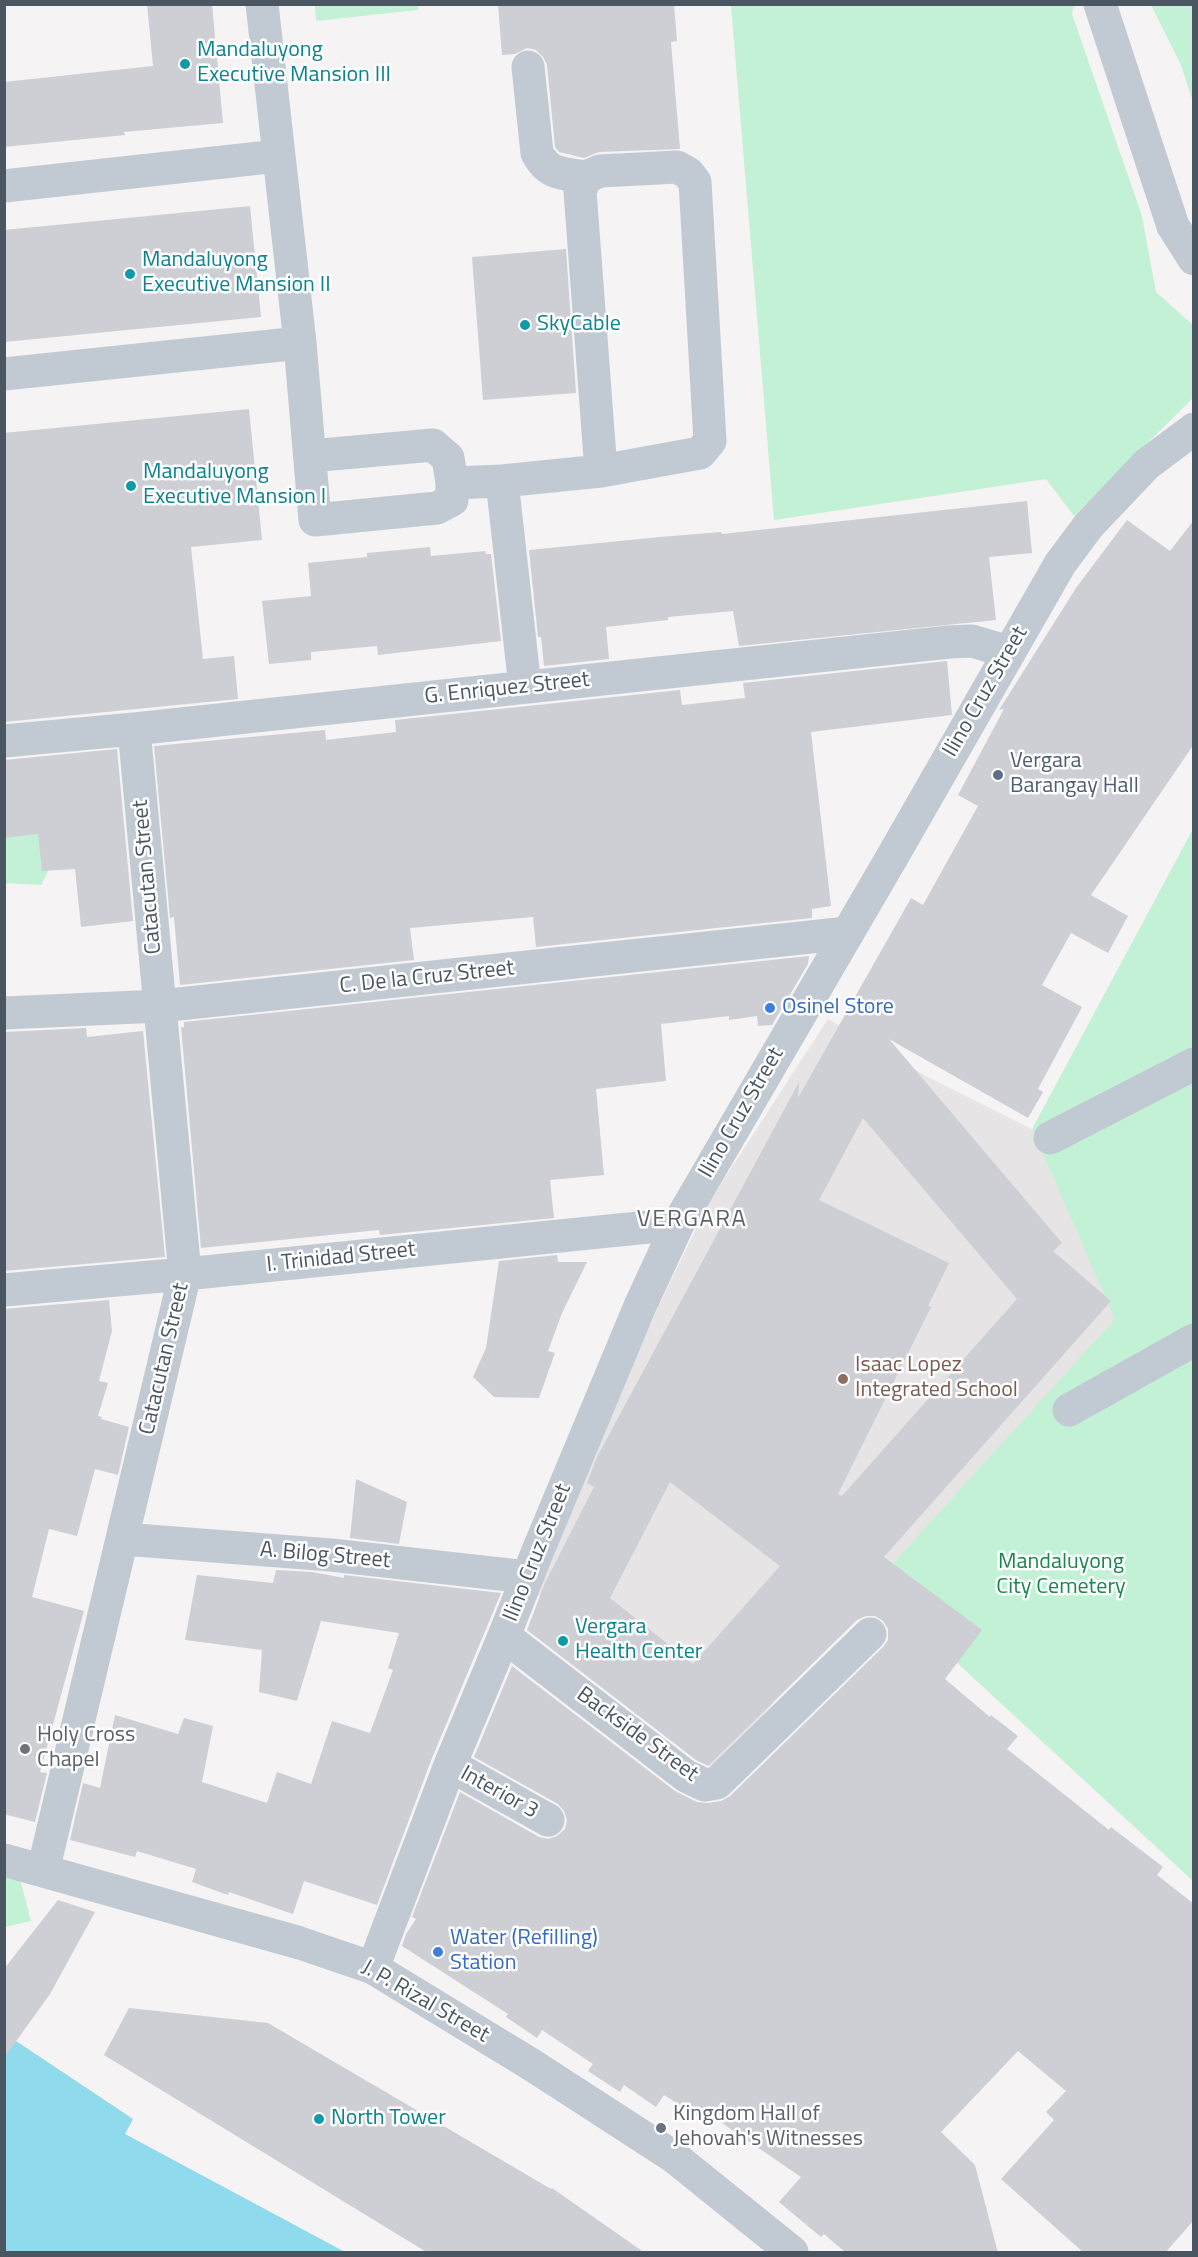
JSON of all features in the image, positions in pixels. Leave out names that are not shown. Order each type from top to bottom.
[{"type":"street","points":[[262,4],[300,343],[315,520],[437,508],[452,500],[448,458],[433,445],[310,456]]},
{"type":"street","points":[[1100,4],[1173,226],[1194,259]]},
{"type":"street","points":[[452,483],[502,481],[601,471],[700,453],[710,441],[695,182],[688,173],[676,167],[600,171],[586,177],[556,172],[544,166],[537,153],[528,67]]},
{"type":"street","points":[[4,186],[278,156]]},
{"type":"street","points":[[586,177],[580,191],[601,471]]},
{"type":"street","points":[[4,374],[300,343]]},
{"type":"street","name":"Ilino Cruz Street","points":[[373,1968],[450,1765],[527,1577],[640,1306],[678,1224],[1060,564],[1089,525],[1147,464],[1194,429]]},
{"type":"street","points":[[502,481],[525,687]]},
{"type":"street","name":"G. Enriquez Street","points":[[4,741],[949,642],[972,641],[1009,652]]},
{"type":"street","name":"Catacutan Street","points":[[44,1871],[185,1274],[134,729]]},
{"type":"street","name":"C. De la Cruz Street","points":[[4,1012],[160,1006],[848,933]]},
{"type":"street","points":[[1050,1138],[1194,1064]]},
{"type":"street","name":"I. Trinidad Street","points":[[4,1290],[678,1224]]},
{"type":"street","points":[[1068,1410],[1194,1340]]},
{"type":"street","name":"A. Bilog Street","points":[[123,1539],[331,1556],[527,1577]]},
{"type":"street","name":"Backside Street","points":[[504,1636],[686,1776],[705,1785],[717,1783],[870,1634]]},
{"type":"street","name":"Interior 3","points":[[450,1765],[548,1820]]},
{"type":"street","name":"J. P. Rizal Street","points":[[4,1860],[300,1943],[373,1968],[532,2065],[674,2157],[792,2253]]},
{"type":"shaded area","name":"Isaac Lopez Integrated School","points":[[828,1019],[926,1076],[1032,1129],[1116,1319],[873,1585],[716,1771],[588,1673],[610,1636],[529,1590],[653,1318],[708,1204]]},
{"type":"green space","points":[[315,5],[418,5],[418,10],[316,21]]},
{"type":"green space","points":[[731,5],[1074,5],[1072,14],[1142,216],[1156,292],[1194,326],[1192,399],[1074,516],[1046,479],[774,520]]},
{"type":"green space","points":[[1151,5],[1193,5],[1193,102],[1181,65]]},
{"type":"green space","points":[[5,796],[58,853],[41,885],[5,883]]},
{"type":"green space","name":"Mandaluyong City Cemetery","points":[[1193,829],[1193,1881],[873,1585],[1115,1319],[1032,1129]]},
{"type":"green space","points":[[4,1845],[12,1848],[31,1921],[5,1927]]},
{"type":"water","points":[[4,2033],[133,2119],[125,2134],[345,2252],[5,2252]]},
{"type":"building","points":[[147,4],[212,4],[223,123],[124,132],[125,135],[4,147],[4,82],[153,66]]},
{"type":"building","points":[[498,4],[674,4],[677,41],[671,42],[680,149],[599,152],[584,158],[559,152],[555,147],[547,65],[536,50],[527,48],[515,54],[502,55]]},
{"type":"building","name":"Mandaluyong Executive Mansion II","points":[[250,206],[261,317],[4,342],[4,230]]},
{"type":"building","name":"SkyCable","points":[[566,249],[576,393],[483,400],[472,257]]},
{"type":"building","points":[[249,409],[262,540],[191,547],[203,659],[234,656],[238,699],[4,722],[4,433]]},
{"type":"building","points":[[1027,501],[1032,553],[989,557],[996,620],[739,646],[733,611],[668,617],[668,620],[606,627],[609,659],[544,666],[541,637],[538,637],[529,550],[660,537],[721,532],[722,534]]},
{"type":"building","points":[[1127,520],[1170,551],[1194,520],[1194,744],[1091,895],[1128,916],[1108,953],[1071,933],[1042,985],[1082,1007],[1038,1089],[1043,1092],[1028,1118],[889,1039],[1062,1243],[1053,1251],[1111,1301],[884,1557],[982,1630],[945,1679],[990,1717],[991,1715],[1018,1736],[1007,1749],[1109,1830],[1111,1827],[1163,1867],[1157,1875],[1194,1904],[1194,2220],[1165,2253],[1084,2253],[1001,2179],[1054,2120],[1046,2112],[1066,2091],[1018,2051],[941,2132],[975,2165],[998,2253],[846,2253],[824,2234],[821,2237],[779,2202],[801,2177],[703,2110],[699,2117],[664,2095],[656,2107],[624,2085],[620,2092],[588,2071],[593,2064],[542,2030],[537,2038],[506,2017],[508,2014],[402,1946],[406,1934],[416,1919],[412,1917],[460,1792],[539,1837],[548,1839],[557,1836],[565,1829],[567,1820],[558,1804],[474,1757],[512,1666],[675,1791],[697,1802],[708,1803],[721,1801],[730,1796],[888,1640],[888,1629],[883,1621],[875,1616],[866,1616],[857,1620],[708,1766],[696,1760],[527,1630],[545,1583],[594,1487],[587,1483],[597,1457],[799,1082],[798,1098],[911,898],[923,905],[978,806],[958,795],[1004,709],[999,710],[1076,588]],"holes":[[[863,1118],[1017,1299],[842,1496],[838,1494],[931,1307],[928,1306],[949,1263],[819,1200]],[[670,1482],[780,1566],[693,1664],[610,1598]]]},
{"type":"building","points":[[430,547],[431,556],[485,551],[486,554],[491,554],[501,641],[378,655],[377,646],[311,652],[311,660],[269,664],[262,601],[311,596],[308,563],[367,557],[367,553]]},
{"type":"building","points":[[947,661],[952,715],[811,732],[831,906],[812,909],[812,918],[536,947],[533,917],[410,928],[414,960],[180,985],[174,917],[170,918],[154,746],[325,730],[326,740],[396,732],[395,720],[680,690],[682,705],[745,698],[743,683]]},
{"type":"building","points":[[117,749],[133,921],[81,927],[75,869],[42,871],[38,834],[4,838],[4,760]]},
{"type":"building","points":[[809,956],[808,964],[772,1025],[758,1026],[757,1016],[729,1020],[729,1016],[661,1024],[666,1081],[596,1089],[604,1175],[550,1180],[554,1218],[380,1235],[379,1230],[201,1248],[181,1027],[184,1027],[184,1022]]},
{"type":"building","points":[[86,1028],[87,1037],[143,1031],[165,1257],[4,1271],[4,1032]]},
{"type":"building","points":[[557,1255],[558,1262],[587,1262],[562,1313],[548,1351],[555,1353],[539,1398],[494,1397],[473,1377],[486,1348],[499,1261]]},
{"type":"building","points":[[109,1300],[112,1331],[99,1381],[108,1383],[98,1416],[102,1417],[101,1419],[129,1427],[118,1475],[95,1469],[77,1536],[49,1529],[32,1597],[84,1611],[40,1772],[47,1773],[35,1822],[4,1814],[4,1309]]},
{"type":"building","points":[[356,1479],[407,1502],[399,1544],[350,1538]]},
{"type":"building","points":[[276,1570],[312,1572],[344,1578],[344,1575],[501,1593],[432,1758],[377,1905],[304,1881],[293,1914],[192,1882],[196,1869],[137,1851],[135,1857],[70,1840],[83,1783],[100,1788],[115,1715],[178,1734],[184,1718],[213,1726],[202,1782],[267,1803],[277,1772],[311,1784],[332,1721],[370,1733],[393,1670],[388,1668],[399,1633],[321,1621],[297,1701],[259,1692],[262,1650],[185,1640],[197,1575],[273,1583]]},
{"type":"building","points":[[58,1900],[95,1912],[50,1994],[4,2058],[4,1969]]},
{"type":"building","name":"North Tower","points":[[129,2008],[268,2023],[552,2188],[645,2253],[428,2253],[104,2055]]},
{"type":"place","name":"Mandaluyong Executive Mansion III","points":[[185,64]]},
{"type":"place","name":"Mandaluyong Executive Mansion II","points":[[130,274]]},
{"type":"place","name":"SkyCable","points":[[525,325]]},
{"type":"place","name":"Mandaluyong Executive Mansion I","points":[[131,486]]},
{"type":"place","name":"Vergara Barangay Hall","points":[[998,775]]},
{"type":"place","name":"Osinel Store","points":[[770,1008]]},
{"type":"place","name":"Isaac Lopez Integrated School","points":[[843,1379]]},
{"type":"place","name":"Vergara Health Center","points":[[563,1641]]},
{"type":"place","name":"Holy Cross Chapel","points":[[25,1749]]},
{"type":"place","name":"Water (Refilling) Station","points":[[438,1952]]},
{"type":"place","name":"North Tower","points":[[319,2119]]},
{"type":"place","name":"Kingdom Hall of Jehovah's Witnesses","points":[[661,2128]]},
{"type":"district","name":"VERGARA","points":[[692,1220]]}]
